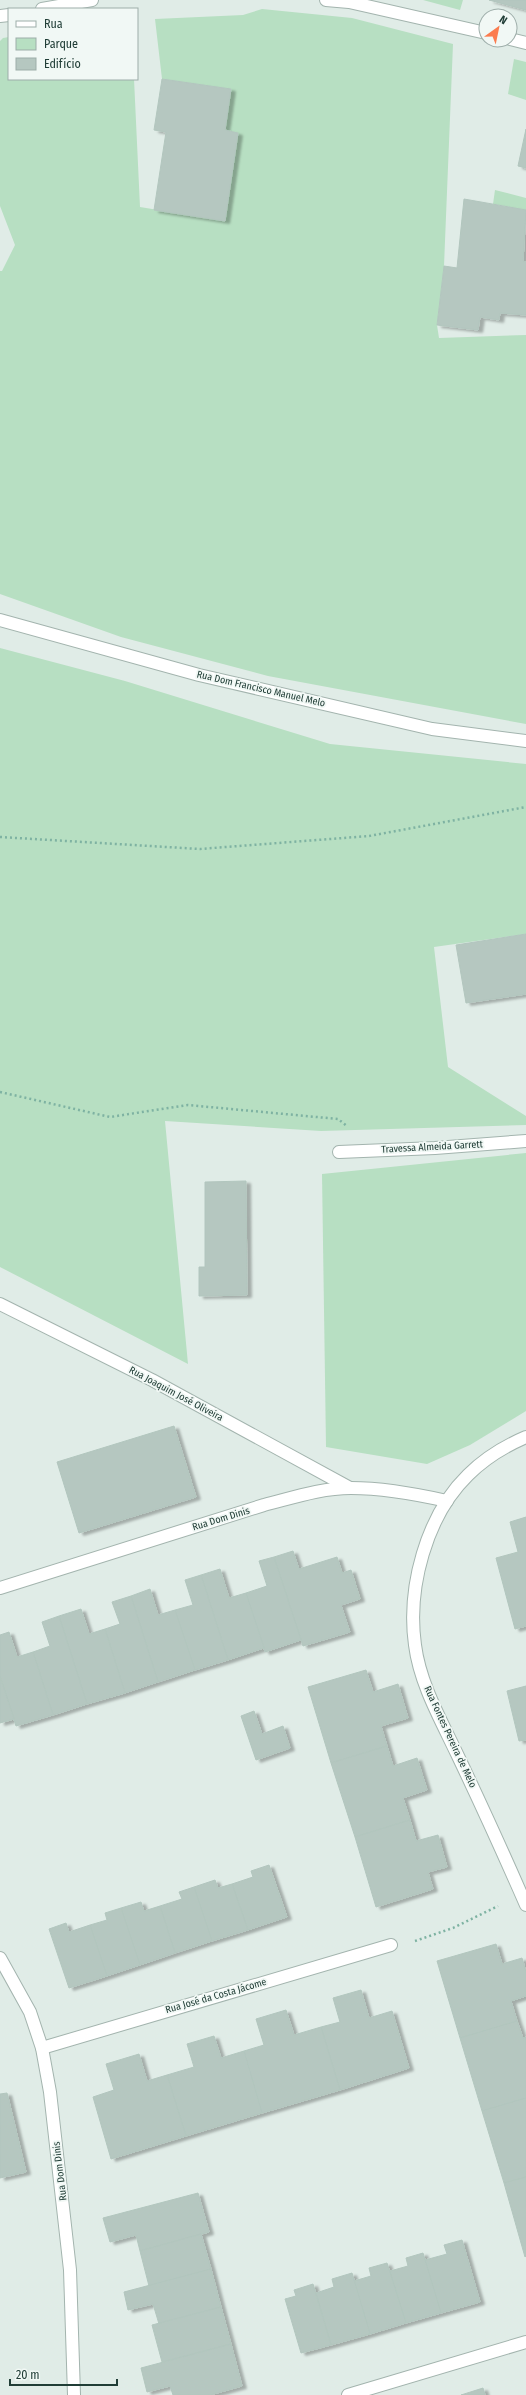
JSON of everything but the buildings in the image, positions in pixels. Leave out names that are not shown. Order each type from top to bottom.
[{"type":"street","points":[[48,8],[92,0]]},
{"type":"street","points":[[326,0],[349,2],[478,31]]},
{"type":"street","name":"Rua Dom Francisco Manuel Melo","points":[[0,620],[199,675],[416,725],[526,741]]},
{"type":"street","name":"Travessa Almeida Garrett","points":[[339,1152],[526,1140]]},
{"type":"street","name":"Rua Joaquim José Oliveira","points":[[0,1304],[152,1380],[350,1488]]},
{"type":"street","name":"Rua Fontes Pereira de Melo","points":[[524,1901],[426,1688],[414,1645],[413,1605],[421,1560],[432,1529],[447,1501],[468,1475],[491,1457],[526,1437]]},
{"type":"street","name":"Rua Dom Dinis","points":[[0,1588],[264,1505],[307,1494],[350,1488],[398,1492],[447,1501]]},
{"type":"street","name":"Rua José da Costa Jácome","points":[[42,2048],[391,1945]]},
{"type":"street","name":"Rua Dom Dinis","points":[[0,1958],[30,2012],[42,2048],[61,2176],[69,2262],[74,2395]]},
{"type":"street","points":[[348,2395],[526,2342]]},
{"type":"path","points":[[0,837],[200,849],[369,836],[526,807]]},
{"type":"path","points":[[0,1092],[110,1117],[188,1105],[338,1119],[376,1150]]},
{"type":"path","points":[[391,1945],[421,1941],[453,1928],[488,1910],[524,1901]]},
{"type":"green space","points":[[423,0],[463,0],[460,10]]},
{"type":"green space","points":[[262,9],[352,18],[453,44],[444,266],[437,325],[439,338],[526,335],[526,724],[268,676],[121,637],[0,594],[0,271],[2,271],[15,245],[0,206],[0,41],[3,38],[8,37],[8,80],[134,80],[140,207],[225,221],[238,133],[225,130],[231,89],[162,79],[155,19],[243,15]]},
{"type":"green space","points":[[514,59],[526,62],[526,100],[508,94]]},
{"type":"green space","points":[[495,190],[526,198],[526,210],[493,204]]},
{"type":"green space","points":[[0,648],[125,681],[330,744],[526,764],[526,934],[434,947],[448,1067],[526,1116],[526,1125],[321,1131],[165,1121],[188,1364],[0,1267]]},
{"type":"green space","points":[[526,1153],[526,1411],[470,1445],[427,1464],[326,1447],[322,1174]]}]
